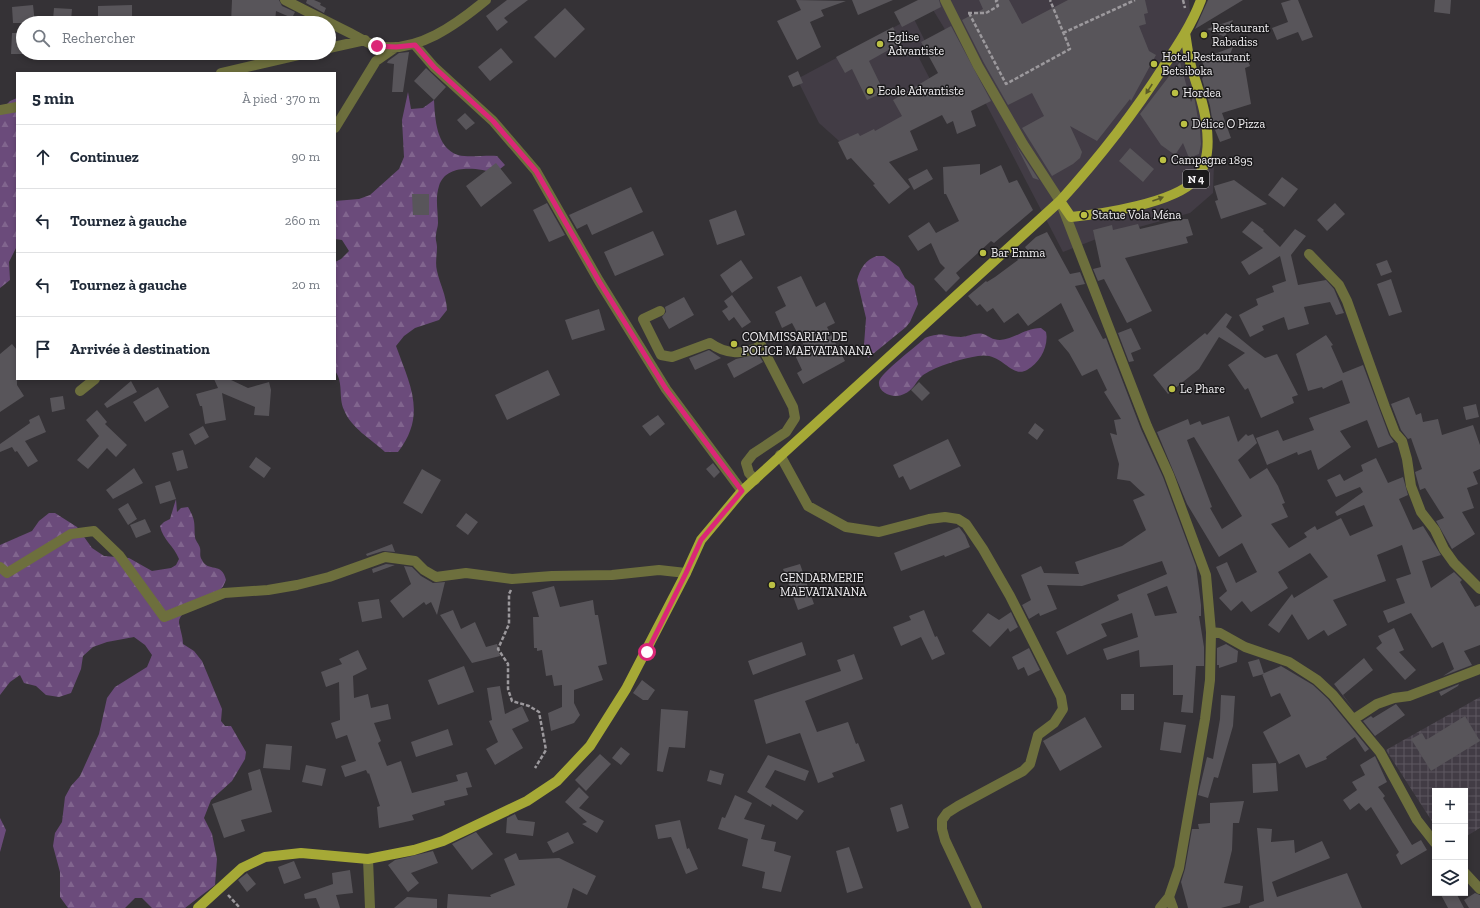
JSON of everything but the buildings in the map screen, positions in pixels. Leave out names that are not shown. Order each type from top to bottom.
[{"type":"main road","points":[[198,908],[222,888],[242,868],[265,857],[301,853],[368,859],[414,850],[443,841],[527,801],[557,781],[590,746],[626,689],[686,573],[701,540],[742,491],[780,455],[1060,201],[1092,166],[1122,128],[1185,33],[1201,0]]},
{"type":"main road","name":"N 4","points":[[1060,201],[1071,217],[1108,213],[1123,210],[1174,193],[1195,180],[1207,157],[1208,142],[1206,121],[1191,65],[1185,33]]},
{"type":"street","points":[[285,0],[317,16]]},
{"type":"street","points":[[336,26],[377,46],[396,47],[415,45],[470,13],[486,0]]},
{"type":"street","points":[[948,4],[993,92],[1023,144],[1060,201],[1147,426],[1169,475],[1206,575],[1211,632],[1210,680],[1205,719],[1179,868],[1169,898],[1160,908]]},
{"type":"street","points":[[336,46],[365,40]]},
{"type":"street","points":[[415,45],[434,67],[493,121],[536,171],[603,287],[666,389],[742,491]]},
{"type":"street","points":[[336,126],[376,61],[396,47]]},
{"type":"street","points":[[225,72],[278,60]]},
{"type":"street","points":[[0,110],[16,107]]},
{"type":"street","points":[[1309,254],[1339,285],[1347,300],[1395,433],[1402,441],[1407,458],[1411,486],[1421,512],[1435,530],[1444,550],[1454,563],[1480,590]]},
{"type":"street","points":[[660,311],[643,319],[661,355],[672,357],[710,343],[719,350],[740,353],[754,350],[761,346],[793,407],[795,418],[786,432],[753,454],[746,464],[749,473],[755,480]]},
{"type":"street","points":[[80,391],[94,380]]},
{"type":"street","points":[[780,455],[808,506],[846,527],[879,532],[929,519],[945,517],[958,519],[966,524],[984,549],[1010,596],[1061,697],[1063,709],[1054,723],[1038,735],[1030,764],[1014,777],[947,813],[942,820],[942,829],[945,840],[977,908]]},
{"type":"street","points":[[0,567],[6,573],[71,534],[94,531],[119,555],[164,617],[224,593],[268,590],[297,586],[329,578],[385,556],[415,561],[424,570],[436,577],[466,573],[512,579],[552,576],[612,575],[659,570],[686,573]]},
{"type":"street","points":[[1211,632],[1220,633],[1245,647],[1289,662],[1317,680],[1354,719],[1380,752],[1417,820],[1432,839]]},
{"type":"street","points":[[1354,719],[1377,704],[1394,698],[1409,696],[1480,669]]},
{"type":"street","points":[[368,859],[370,908]]},
{"type":"street","points":[[1468,876],[1480,889]]},
{"type":"street","points":[[1169,898],[1173,908]]},
{"type":"path","points":[[948,4],[969,13],[986,13],[998,6],[996,1],[998,0]]},
{"type":"path","points":[[969,13],[1006,84],[1070,49],[1050,0]]},
{"type":"path","points":[[1063,33],[1135,0]]},
{"type":"path","points":[[512,579],[513,586],[509,594],[509,624],[498,649],[508,664],[508,689],[512,701],[529,706],[539,712],[546,750],[535,768]]},
{"type":"path","points":[[222,888],[240,908]]},
{"type":"shaded area","points":[[927,0],[1189,0],[1191,25],[1189,48],[1197,93],[1214,164],[1213,193],[1190,213],[1099,238],[1063,252],[960,54]]},
{"type":"shaded area","name":"Ecole Advantiste","points":[[913,17],[930,51],[919,58],[943,104],[848,149],[819,123],[797,79]]},
{"type":"shaded area","points":[[1480,697],[1480,828],[1468,835],[1468,788],[1432,788],[1432,821],[1386,750]]},
{"type":"green space","points":[[408,92],[411,109],[423,108],[434,100],[438,132],[445,146],[451,151],[462,156],[497,156],[505,165],[495,173],[472,169],[455,170],[443,179],[439,186],[437,200],[438,223],[436,236],[436,265],[447,310],[439,320],[415,328],[404,336],[396,346],[410,387],[414,412],[412,425],[407,438],[398,452],[385,452],[356,428],[347,416],[341,400],[340,385],[336,373],[336,262],[349,251],[342,240],[336,239],[336,201],[359,199],[370,195],[399,169],[404,157],[402,120]]},
{"type":"green space","points":[[16,98],[16,248],[9,262],[10,280],[0,288],[0,111],[10,101]]},
{"type":"green space","points":[[877,256],[884,256],[899,267],[905,278],[914,286],[918,304],[910,322],[906,327],[868,358],[864,345],[866,318],[857,280],[864,265],[870,259]]},
{"type":"green space","points":[[1035,328],[1041,328],[1046,332],[1047,337],[1045,348],[1040,359],[1027,370],[1021,372],[1016,371],[994,357],[978,356],[950,363],[929,371],[921,377],[907,393],[892,396],[881,390],[879,386],[879,382],[885,372],[925,338],[936,335],[961,337],[980,334],[1000,340],[1010,338]]},
{"type":"green space","points":[[176,499],[177,512],[181,508],[188,507],[192,516],[195,538],[200,548],[202,560],[208,566],[221,571],[226,580],[219,591],[189,609],[180,618],[179,623],[183,644],[194,651],[202,661],[222,709],[221,721],[225,726],[231,726],[246,752],[245,759],[232,781],[211,800],[204,818],[212,834],[217,859],[215,885],[185,908],[152,908],[142,898],[135,898],[125,908],[68,908],[60,897],[60,872],[53,846],[55,833],[62,822],[65,797],[71,786],[80,776],[99,734],[107,698],[115,687],[147,667],[152,655],[145,645],[134,637],[107,642],[93,647],[83,656],[81,669],[71,693],[59,697],[46,695],[36,686],[24,683],[20,675],[10,682],[0,695],[0,545],[32,531],[39,521],[49,513],[55,513],[77,527],[92,548],[104,556],[129,558],[152,571],[171,568],[176,565],[179,559],[161,531],[160,526],[170,519]]},
{"type":"green space","points":[[0,818],[6,830],[0,852]]},
{"type":"place","name":"Restaurant Rabadiss","points":[[1204,35]]},
{"type":"place","name":"Eglise Advantiste","points":[[880,44]]},
{"type":"place","name":"Hotel Restaurant Betsiboka","points":[[1154,64]]},
{"type":"place","name":"Ecole Advantiste","points":[[870,91]]},
{"type":"place","name":"Hordea","points":[[1175,93]]},
{"type":"place","name":"Délice O Pizza","points":[[1184,124]]},
{"type":"place","name":"Campagne 1895","points":[[1163,160]]},
{"type":"place","name":"Statue Vola Ména","points":[[1084,215]]},
{"type":"place","name":"Bar Emma","points":[[983,253]]},
{"type":"place","name":"COMMISSARIAT DE POLICE MAEVATANANA","points":[[734,344]]},
{"type":"place","name":"Le Phare","points":[[1172,389]]},
{"type":"place","name":"GENDARMERIE MAEVATANANA","points":[[772,585]]},
{"type":"route","points":[[377,46],[396,47],[415,45],[434,67],[493,121],[536,171],[599,281],[666,389],[742,491],[701,540],[647,652]]}]
